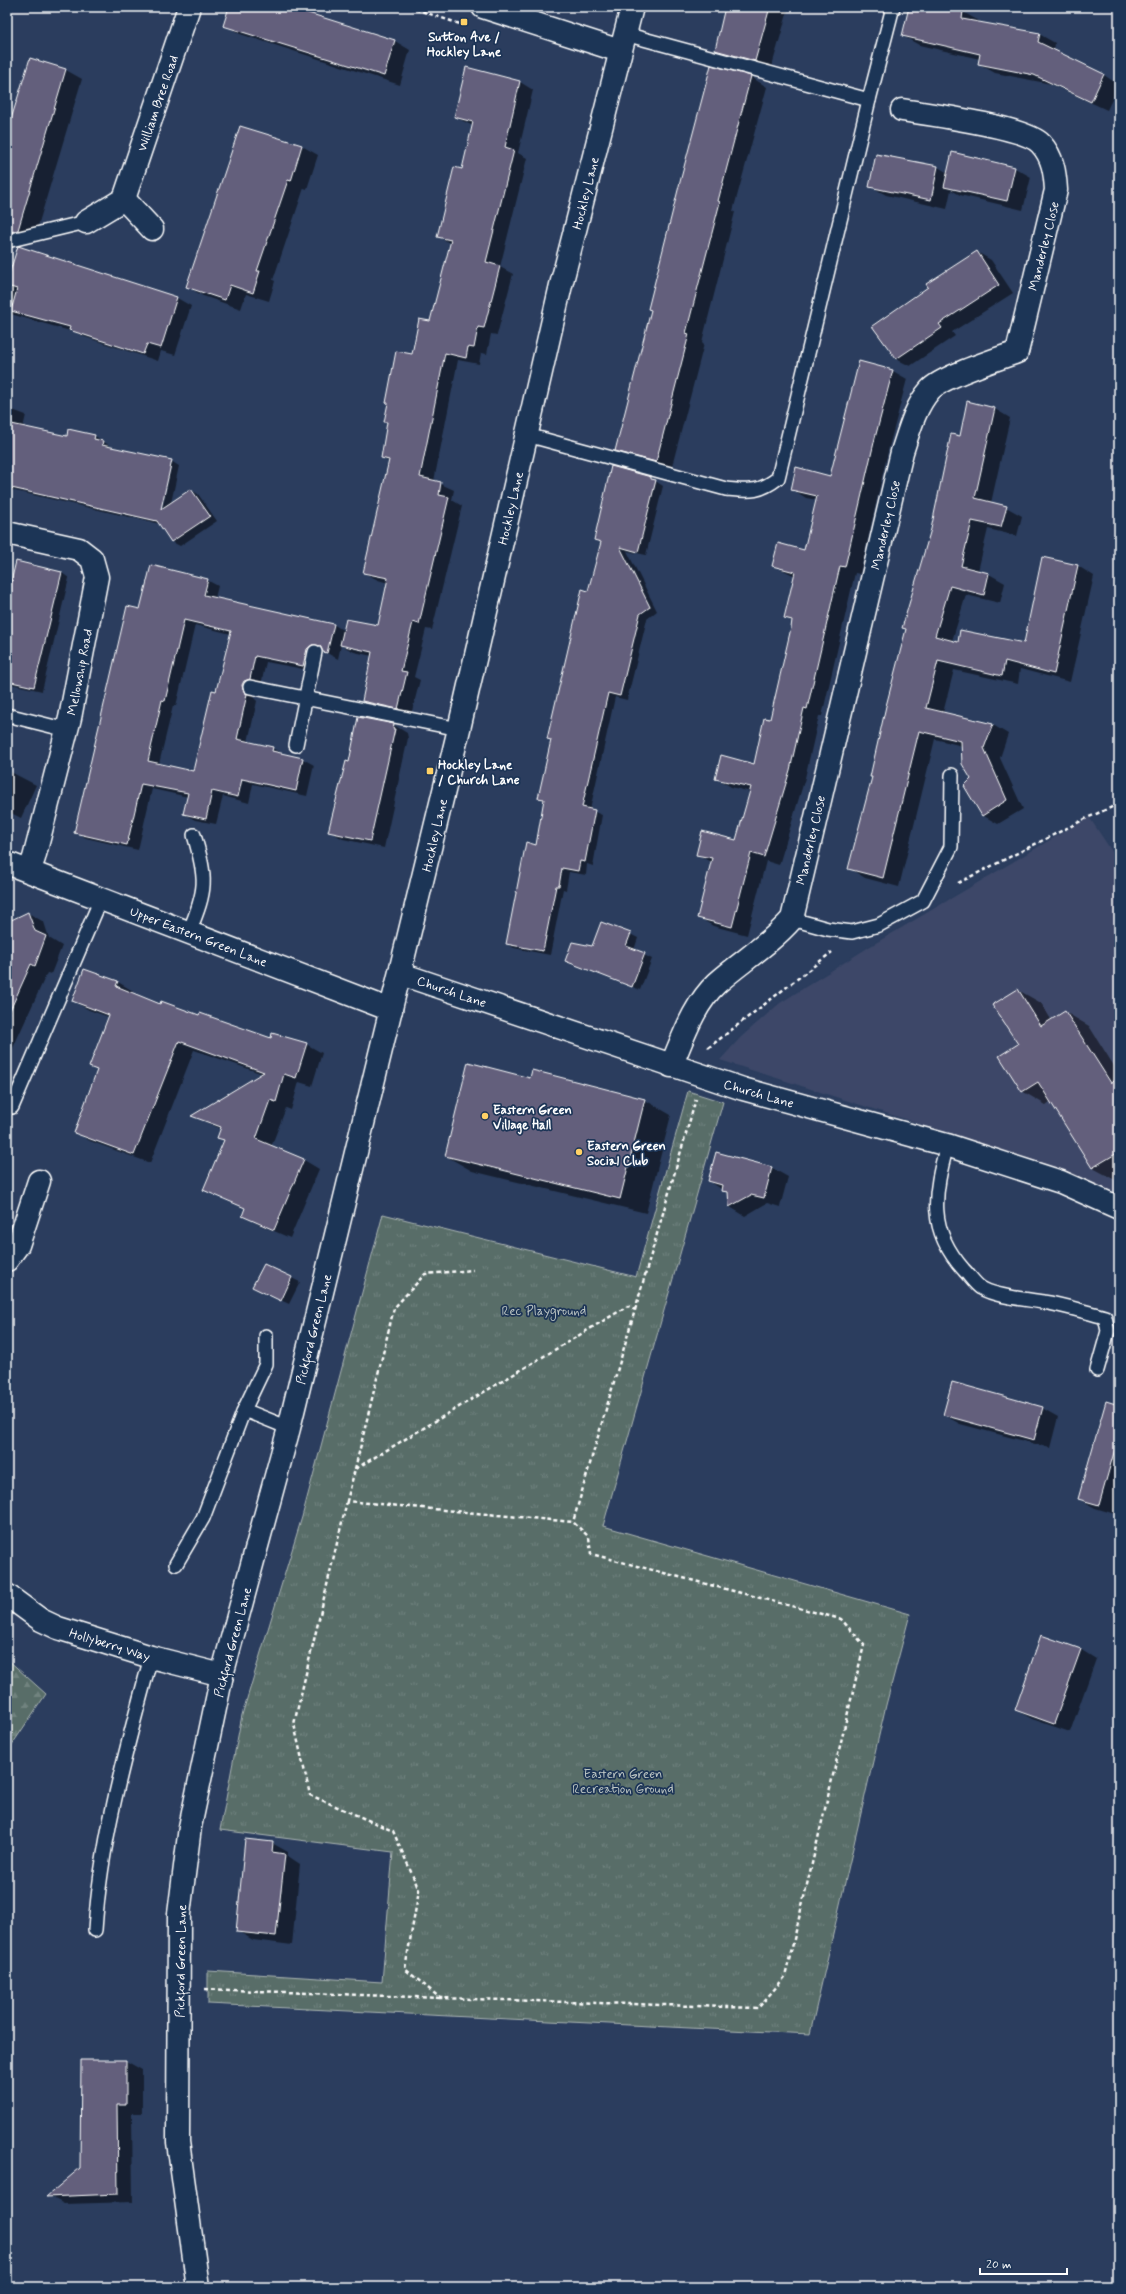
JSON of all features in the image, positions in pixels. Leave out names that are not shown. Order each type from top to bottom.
[{"type":"street","name":"William Bree Road","points":[[124,199],[189,7]]},
{"type":"street","points":[[483,7],[622,42]]},
{"type":"street","name":"Hockley Lane","points":[[391,1010],[401,974],[459,729],[561,285],[632,7]]},
{"type":"street","name":"Manderley Close","points":[[670,1066],[702,1000],[716,984],[778,934],[792,919],[902,452],[916,411],[930,389],[964,371],[1017,352],[1056,190],[1054,166],[1041,143],[1016,131],[902,110]]},
{"type":"street","points":[[86,222],[124,199],[152,229]]},
{"type":"street","name":"Mellowship Road","points":[[7,533],[79,548],[92,559],[97,577],[67,730],[34,858],[29,871]]},
{"type":"street","name":"Upper Eastern Green Lane","points":[[7,863],[391,1010]]},
{"type":"street","name":"Church Lane","points":[[401,974],[670,1066],[743,1089],[947,1145],[1061,1182],[1119,1208]]},
{"type":"street","name":"Pickford Green Lane","points":[[198,2287],[178,2142],[179,1914],[190,1827],[222,1675],[289,1428],[391,1010]]},
{"type":"street","points":[[7,1260],[18,1245],[39,1181]]},
{"type":"street","name":"Hollyberry Way","points":[[7,1595],[41,1620],[58,1628],[150,1656],[222,1675]]},
{"type":"lane","points":[[527,434],[726,489],[744,491],[765,488],[778,478],[869,100],[893,7]]},
{"type":"lane","points":[[622,42],[869,100]]},
{"type":"lane","points":[[7,241],[86,222]]},
{"type":"lane","points":[[296,745],[316,652]]},
{"type":"lane","points":[[250,687],[459,729]]},
{"type":"lane","points":[[7,715],[67,730]]},
{"type":"lane","points":[[792,919],[828,929],[852,932],[879,925],[923,901],[951,847],[952,775]]},
{"type":"lane","points":[[189,932],[203,896],[204,868],[194,835]]},
{"type":"lane","points":[[12,1106],[101,899]]},
{"type":"lane","points":[[947,1145],[939,1176],[935,1201],[936,1215],[944,1241],[956,1261],[981,1288],[1017,1299],[1073,1308],[1105,1318],[1108,1331],[1097,1370]]},
{"type":"lane","points":[[176,1564],[203,1518],[244,1410],[266,1364],[266,1336]]},
{"type":"lane","points":[[244,1410],[289,1428]]},
{"type":"lane","points":[[95,1930],[97,1896],[113,1804],[150,1656]]},
{"type":"path","points":[[923,901],[1089,817],[1119,804]]},
{"type":"path","points":[[708,1048],[836,949],[852,932]]},
{"type":"path","points":[[573,1522],[703,1076]]},
{"type":"path","points":[[440,1998],[405,1969],[419,1890],[393,1831],[310,1795],[294,1724],[394,1308],[425,1274],[472,1270]]},
{"type":"path","points":[[355,1469],[628,1306],[635,1310]]},
{"type":"path","points":[[179,1988],[758,2008],[785,1977],[864,1645],[840,1619],[591,1554],[589,1537],[573,1522],[347,1501]]},
{"type":"shaded area","points":[[1089,817],[1119,862],[1119,1193],[948,1133],[720,1060],[741,1037],[780,1003],[869,947]]},
{"type":"green space","name":"Eastern Green Recreation Ground","points":[[688,1091],[723,1102],[603,1526],[910,1614],[886,1705],[810,2034],[208,2004],[208,1971],[382,1982],[393,1852],[220,1830],[242,1715],[302,1517],[383,1214],[636,1277]]},
{"type":"green space","points":[[7,1659],[46,1694],[7,1752]]},
{"type":"building","points":[[229,7],[289,7],[395,40],[384,76],[223,26]]},
{"type":"building","points":[[725,7],[770,7],[755,61],[715,50]]},
{"type":"building","points":[[909,7],[945,7],[963,11],[962,19],[1040,33],[1038,42],[1104,74],[1091,102],[1034,75],[978,64],[980,54],[902,36]]},
{"type":"building","points":[[30,58],[66,69],[18,230],[7,233],[7,132]]},
{"type":"building","points":[[711,65],[751,76],[718,201],[720,202],[686,333],[689,334],[656,462],[615,451],[651,310],[648,309]]},
{"type":"building","points":[[466,67],[520,81],[505,147],[514,150],[486,262],[500,266],[484,328],[478,327],[474,348],[468,347],[466,358],[445,353],[420,477],[441,482],[439,495],[449,497],[419,624],[413,622],[401,671],[407,672],[398,709],[362,701],[372,652],[340,645],[346,619],[378,625],[388,578],[363,573],[389,460],[381,458],[387,422],[384,422],[388,403],[386,403],[396,351],[412,354],[419,319],[430,321],[451,240],[437,237],[454,167],[462,169],[473,122],[454,117]]},
{"type":"building","points":[[240,126],[302,145],[291,181],[288,180],[257,271],[260,271],[253,293],[230,285],[225,300],[186,287]]},
{"type":"building","points":[[952,152],[1015,167],[1007,201],[944,187]]},
{"type":"building","points":[[876,154],[938,166],[931,200],[869,187]]},
{"type":"building","points":[[18,246],[177,297],[161,348],[147,344],[143,354],[69,330],[70,327],[11,311],[17,289],[7,286],[7,281]]},
{"type":"building","points":[[977,251],[999,285],[939,324],[942,328],[896,359],[872,326],[928,287],[926,284]]},
{"type":"building","points":[[859,361],[893,370],[875,438],[845,567],[840,566],[807,709],[804,708],[790,770],[764,857],[751,853],[732,927],[697,918],[712,858],[696,855],[702,831],[736,840],[751,787],[715,779],[721,755],[754,764],[764,718],[770,719],[791,628],[792,620],[784,618],[795,572],[772,566],[778,543],[804,550],[817,496],[791,490],[796,467],[830,476]]},
{"type":"building","points":[[967,401],[995,408],[975,498],[1007,506],[1001,527],[972,521],[961,566],[989,573],[984,595],[950,586],[935,636],[958,642],[960,630],[1024,643],[1042,557],[1078,565],[1054,674],[1005,661],[1002,676],[938,661],[926,708],[993,724],[984,748],[1007,800],[982,816],[964,786],[971,779],[962,764],[961,741],[919,731],[883,878],[848,869],[872,777],[870,777],[886,706],[906,629],[902,628],[931,529],[951,434],[960,436]]},
{"type":"building","points":[[7,423],[67,436],[68,429],[95,435],[94,439],[103,441],[102,445],[172,460],[161,509],[191,489],[210,516],[171,542],[157,521],[7,487]]},
{"type":"building","points":[[611,466],[651,477],[651,479],[656,480],[638,552],[620,547],[650,607],[640,614],[620,696],[608,693],[582,807],[595,810],[585,862],[580,861],[578,871],[562,868],[559,886],[556,886],[543,951],[506,944],[526,842],[536,845],[544,799],[538,798],[551,740],[547,739],[582,589],[588,591],[601,542],[594,540]]},
{"type":"building","points":[[16,561],[62,572],[34,687],[7,681],[7,599]]},
{"type":"building","points":[[151,565],[208,579],[204,595],[334,624],[327,653],[323,652],[320,646],[312,645],[307,649],[303,666],[255,656],[250,679],[244,681],[242,685],[243,690],[247,694],[237,739],[273,747],[272,751],[303,758],[296,791],[242,779],[238,797],[212,791],[206,819],[183,814],[188,793],[141,784],[127,845],[74,833],[127,606],[140,609]],"holes":[[[184,620],[231,631],[216,691],[212,690],[193,771],[148,761],[162,700],[165,701]]]},
{"type":"building","points":[[358,717],[394,724],[393,729],[395,729],[370,841],[328,832],[346,761],[349,762]]},
{"type":"building","points":[[28,912],[35,931],[46,936],[35,966],[31,964],[7,1017],[7,922]]},
{"type":"building","points":[[601,922],[631,933],[626,946],[645,953],[632,987],[565,961],[572,942],[592,946]]},
{"type":"building","points":[[84,969],[118,981],[116,986],[160,1004],[161,1001],[271,1038],[272,1033],[307,1043],[296,1078],[284,1074],[276,1102],[270,1100],[256,1139],[304,1159],[274,1230],[242,1216],[245,1208],[203,1190],[224,1140],[217,1138],[221,1127],[191,1116],[264,1072],[179,1041],[134,1155],[74,1133],[97,1070],[89,1067],[109,1015],[72,1001]]},
{"type":"building","points":[[1018,989],[1041,1026],[1065,1011],[1111,1083],[1119,1078],[1119,1152],[1092,1168],[1038,1082],[1022,1092],[999,1056],[1018,1044],[992,1005]]},
{"type":"building","name":"Eastern Green Social Club","points":[[468,1062],[530,1078],[532,1070],[645,1099],[620,1199],[445,1156]]},
{"type":"building","points":[[716,1152],[772,1167],[764,1198],[751,1195],[729,1207],[728,1192],[721,1191],[722,1185],[708,1181]]},
{"type":"building","points":[[264,1264],[292,1277],[281,1301],[252,1287]]},
{"type":"building","points":[[952,1382],[1043,1407],[1034,1440],[943,1415]]},
{"type":"building","points":[[1106,1401],[1119,1405],[1119,1435],[1099,1505],[1078,1499]]},
{"type":"building","points":[[1041,1635],[1081,1649],[1054,1724],[1015,1710]]},
{"type":"building","points":[[245,1839],[273,1842],[272,1852],[285,1854],[276,1936],[236,1932]]},
{"type":"building","points":[[81,2060],[126,2060],[126,2105],[117,2105],[118,2194],[46,2197],[80,2168]]},
{"type":"place","name":"Sutton Ave / Hockley Lane","points":[[464,22]]},
{"type":"place","name":"Hockley Lane / Church Lane","points":[[430,771]]},
{"type":"place","name":"Eastern Green Village Hall","points":[[485,1116]]},
{"type":"place","name":"Eastern Green Social Club","points":[[579,1152]]},
{"type":"park label","name":"Rec Playground","points":[[544,1310]]}]
